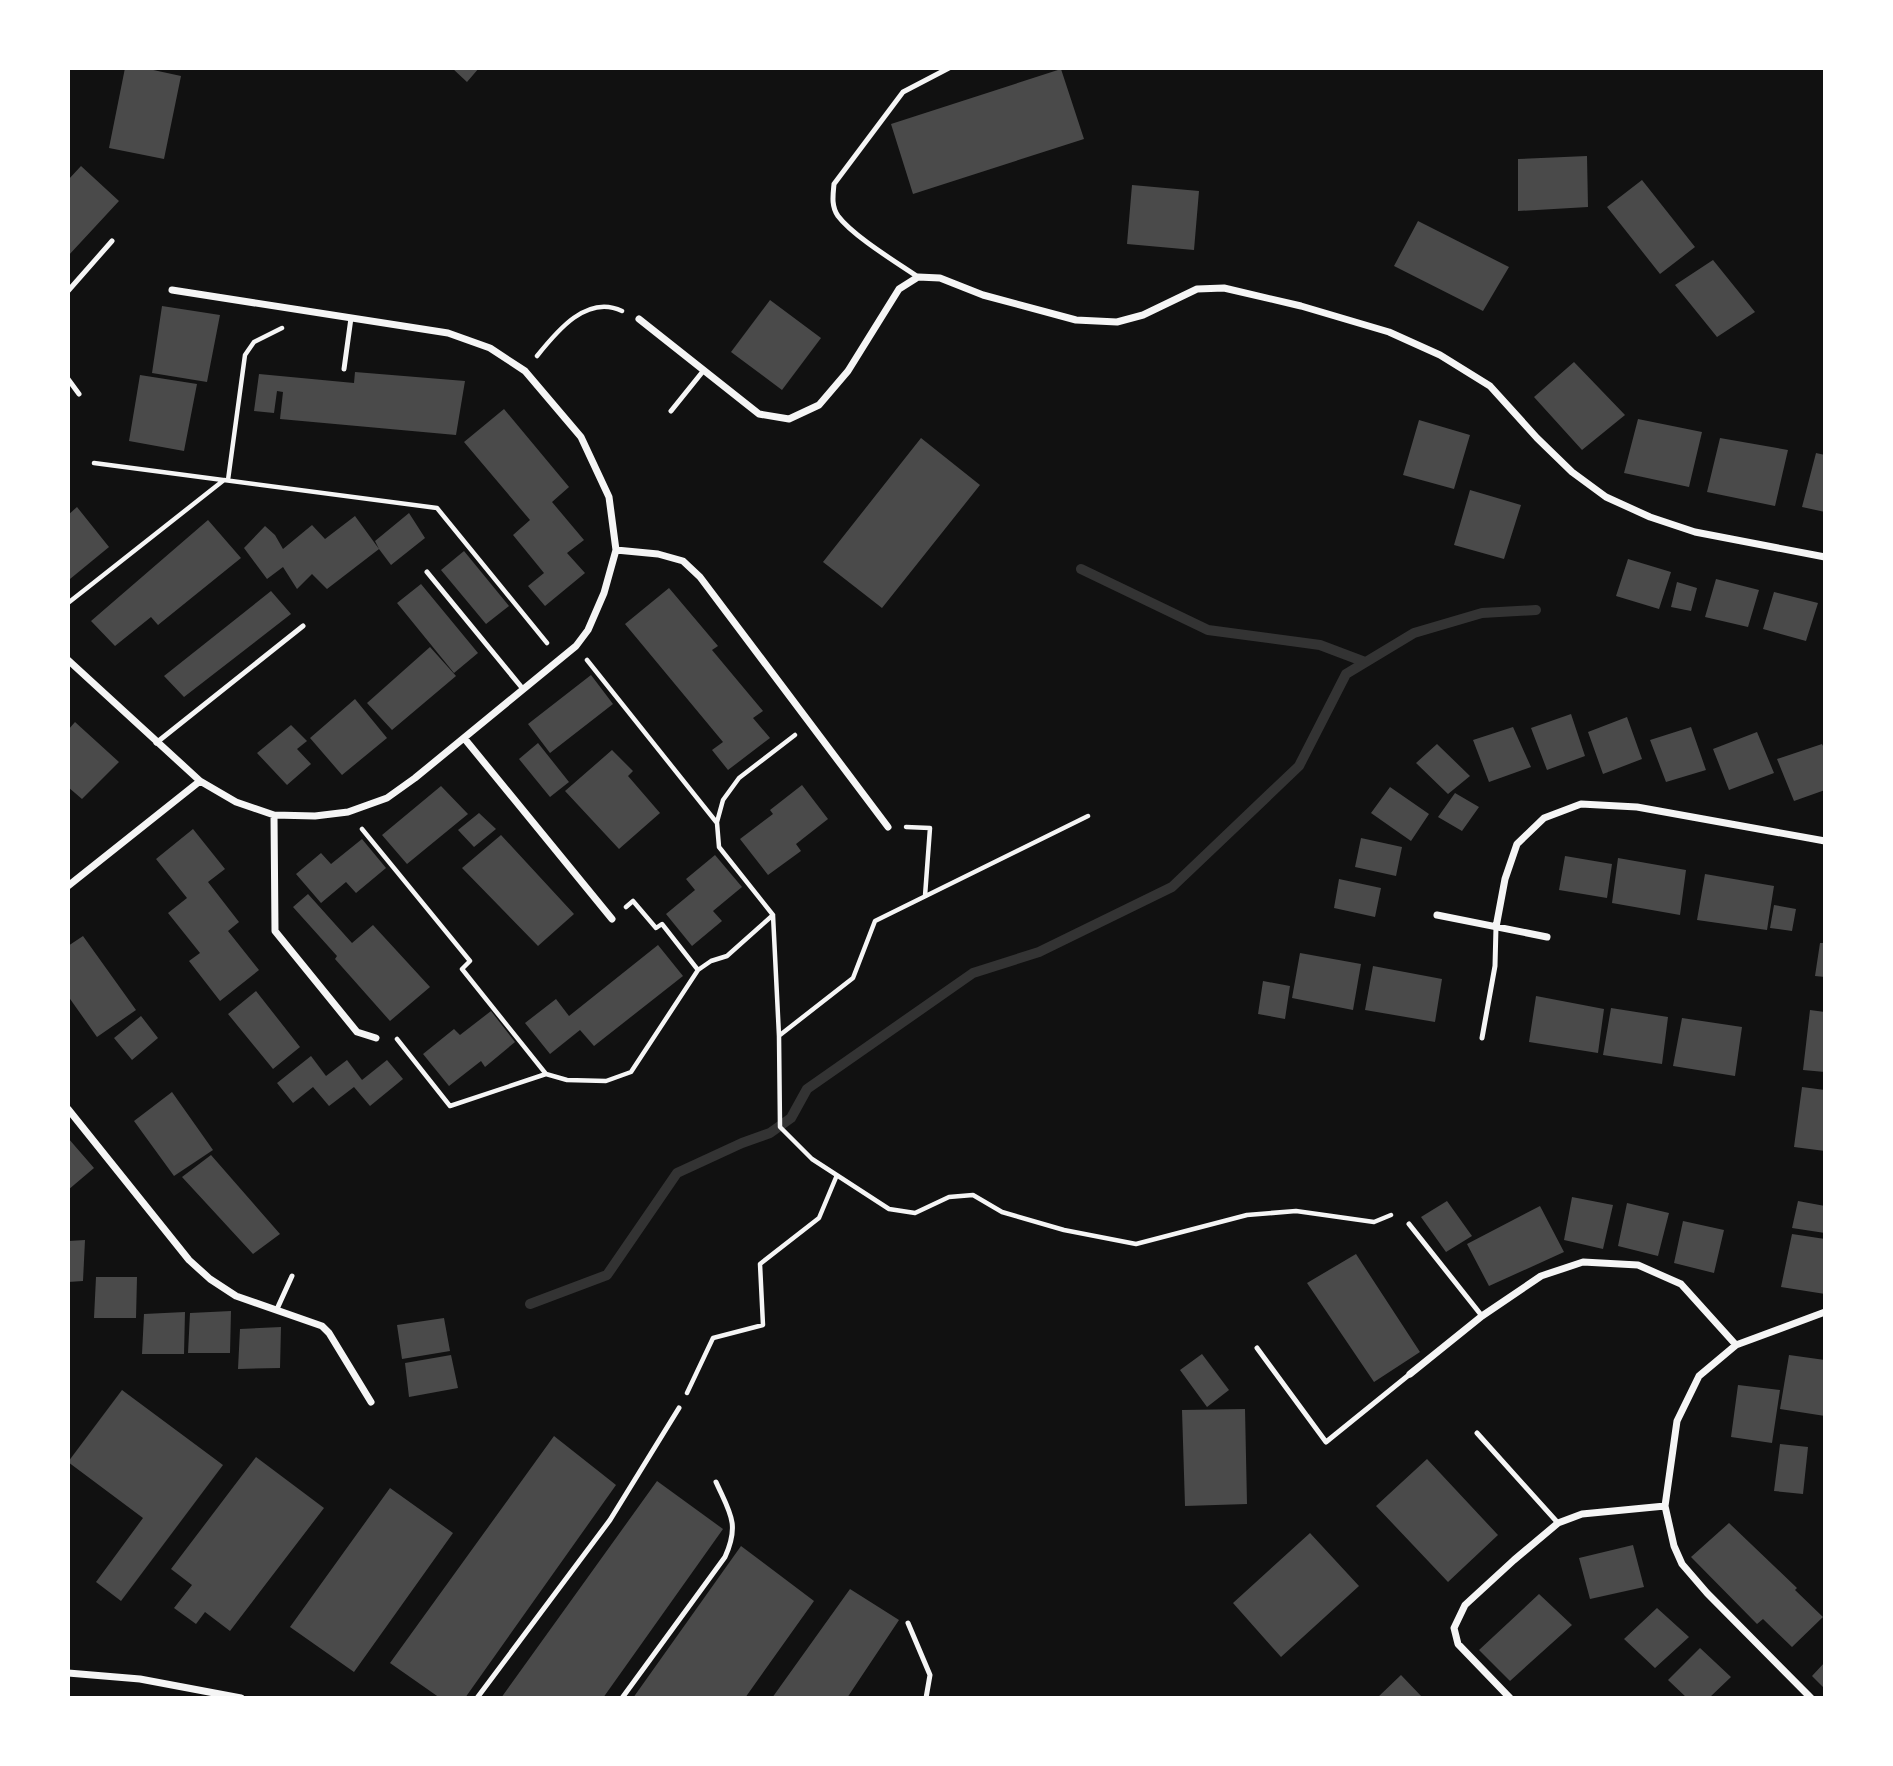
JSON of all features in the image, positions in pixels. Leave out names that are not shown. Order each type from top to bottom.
[{"type":"street","points":[[639,319],[759,415],[789,419],[819,405],[848,371],[899,289],[918,277],[940,278],[983,295],[1076,320],[1117,322],[1143,315],[1197,289],[1224,288],[1301,306],[1389,332],[1440,355],[1490,386],[1563,464],[1606,497],[1650,517],[1695,532],[1825,557]]},
{"type":"street","points":[[68,660],[200,781],[236,802],[274,815],[315,816],[348,812],[387,798],[415,778],[576,646],[588,630],[604,593],[615,550],[609,497],[581,437],[525,371],[490,348],[448,333],[172,290]]},
{"type":"street","points":[[615,550],[658,554],[683,561],[700,578],[888,827]]},
{"type":"street","points":[[464,738],[612,919]]},
{"type":"street","points":[[68,886],[200,781]]},
{"type":"street","points":[[1496,927],[1505,878],[1517,844],[1544,818],[1581,804],[1637,807],[1825,841]]},
{"type":"street","points":[[274,815],[275,931],[357,1032],[376,1038]]},
{"type":"street","points":[[1437,915],[1546,937]]},
{"type":"street","points":[[68,1109],[189,1260],[210,1279],[236,1296],[322,1326],[371,1402]]},
{"type":"street","points":[[1410,1374],[1482,1316],[1541,1276],[1583,1262],[1638,1265],[1681,1284],[1736,1345]]},
{"type":"street","points":[[1811,1698],[1707,1593],[1682,1564],[1674,1546],[1665,1506],[1677,1421],[1699,1376],[1736,1345],[1825,1312]]},
{"type":"street","points":[[1510,1698],[1458,1644],[1455,1623],[1465,1605],[1558,1523],[1581,1514],[1665,1506]]},
{"type":"street","points":[[68,1673],[140,1679],[241,1698]]},
{"type":"lane","points":[[918,277],[872,245],[837,215],[832,200],[834,184],[903,92],[949,68]]},
{"type":"lane","points":[[68,291],[112,241]]},
{"type":"lane","points":[[344,369],[351,318]]},
{"type":"lane","points":[[671,411],[704,370]]},
{"type":"lane","points":[[68,379],[79,394]]},
{"type":"lane","points":[[427,572],[523,689]]},
{"type":"lane","points":[[156,743],[303,626]]},
{"type":"lane","points":[[1482,1038],[1495,965],[1496,927]]},
{"type":"lane","points":[[1409,1224],[1482,1316]]},
{"type":"lane","points":[[277,1309],[292,1276]]},
{"type":"lane","points":[[1257,1348],[1326,1442],[1410,1374]]},
{"type":"lane","points":[[477,1698],[610,1520],[679,1408]]},
{"type":"lane","points":[[1477,1433],[1558,1523]]},
{"type":"lane","points":[[622,1698],[725,1557],[733,1538],[732,1518],[716,1482]]},
{"type":"lane","points":[[908,1623],[930,1675],[926,1698]]},
{"type":"path","points":[[525,371],[551,338],[583,310],[610,305],[639,319]]},
{"type":"path","points":[[68,603],[226,480],[245,355],[254,342],[287,326]]},
{"type":"path","points":[[94,463],[437,508],[560,658]]},
{"type":"path","points":[[576,646],[717,823]]},
{"type":"path","points":[[810,723],[739,778],[723,800],[717,823],[719,847],[774,915],[780,1127],[812,1159],[889,1209],[915,1213],[949,1198],[973,1195],[1002,1212],[1064,1230],[1136,1244],[1247,1215],[1296,1211],[1374,1223]]},
{"type":"path","points":[[348,812],[470,961],[462,969],[546,1074]]},
{"type":"path","points":[[779,1035],[853,978],[875,921],[1088,816]]},
{"type":"path","points":[[888,827],[930,828],[925,895]]},
{"type":"path","points":[[612,919],[633,901],[656,928],[662,924],[698,970]]},
{"type":"path","points":[[376,1038],[388,1028],[450,1106],[546,1074],[567,1080],[606,1081],[631,1072],[698,970],[711,961],[727,956],[774,915]]},
{"type":"path","points":[[679,1408],[713,1338],[764,1325],[760,1264],[820,1219],[836,1175]]},
{"type":"building","points":[[125,68],[144,68],[181,76],[164,159],[109,148]]},
{"type":"building","points":[[452,68],[479,68],[467,82]]},
{"type":"building","points":[[1061,69],[1084,139],[913,194],[891,124]]},
{"type":"building","points":[[1587,156],[1588,207],[1518,211],[1518,159]]},
{"type":"building","points":[[81,166],[119,201],[68,256],[68,180]]},
{"type":"building","points":[[1642,180],[1695,247],[1660,274],[1607,207]]},
{"type":"building","points":[[1132,185],[1199,191],[1194,250],[1127,244]]},
{"type":"building","points":[[1418,221],[1509,267],[1483,311],[1394,266]]},
{"type":"building","points":[[1713,260],[1755,312],[1717,337],[1675,285]]},
{"type":"building","points":[[770,300],[821,338],[782,390],[731,352]]},
{"type":"building","points":[[162,306],[220,315],[207,382],[152,373]]},
{"type":"building","points":[[1574,362],[1625,415],[1582,450],[1534,397]]},
{"type":"building","points":[[355,372],[465,381],[456,435],[280,419],[283,392],[277,391],[274,413],[254,411],[259,374],[354,383]]},
{"type":"building","points":[[140,375],[197,384],[184,451],[129,441]]},
{"type":"building","points":[[504,409],[569,487],[552,502],[584,540],[567,553],[585,573],[545,606],[528,586],[544,573],[513,535],[530,520],[464,442]]},
{"type":"building","points":[[1638,419],[1702,432],[1689,487],[1624,473]]},
{"type":"building","points":[[1419,420],[1470,435],[1454,489],[1403,475]]},
{"type":"building","points":[[921,438],[980,485],[882,608],[823,562]]},
{"type":"building","points":[[1720,438],[1788,450],[1775,506],[1707,492]]},
{"type":"building","points":[[1816,453],[1825,455],[1825,512],[1802,507]]},
{"type":"building","points":[[1470,490],[1521,505],[1504,559],[1454,545]]},
{"type":"building","points":[[77,507],[109,547],[70,579],[68,515]]},
{"type":"building","points":[[409,513],[425,538],[391,565],[375,541]]},
{"type":"building","points":[[355,516],[379,549],[327,589],[312,574],[297,589],[283,567],[267,579],[244,548],[265,526],[275,535],[283,549],[312,525],[325,539]]},
{"type":"building","points":[[208,520],[241,558],[158,625],[151,617],[115,646],[91,621]]},
{"type":"building","points":[[464,551],[509,606],[486,624],[441,570]]},
{"type":"building","points":[[1628,559],[1671,572],[1659,609],[1616,596]]},
{"type":"building","points":[[1716,579],[1759,590],[1748,627],[1705,617]]},
{"type":"building","points":[[1677,582],[1697,588],[1691,611],[1671,607]]},
{"type":"building","points":[[421,584],[478,653],[454,673],[397,603]]},
{"type":"building","points":[[669,588],[718,646],[712,650],[763,711],[753,718],[770,738],[728,770],[712,750],[723,742],[625,624]]},
{"type":"building","points":[[271,591],[291,614],[184,697],[164,676]]},
{"type":"building","points":[[1774,592],[1818,603],[1806,641],[1763,629]]},
{"type":"building","points":[[430,647],[456,676],[392,730],[367,703]]},
{"type":"building","points":[[591,675],[613,704],[550,753],[528,724]]},
{"type":"building","points":[[355,699],[387,738],[342,775],[310,738]]},
{"type":"building","points":[[1571,714],[1585,756],[1547,770],[1531,728]]},
{"type":"building","points":[[1627,717],[1642,759],[1603,774],[1588,732]]},
{"type":"building","points":[[75,722],[119,762],[82,799],[68,787],[68,730]]},
{"type":"building","points":[[291,725],[307,741],[297,749],[311,764],[287,785],[257,753]]},
{"type":"building","points":[[1513,727],[1531,767],[1489,782],[1473,740]]},
{"type":"building","points":[[1691,727],[1706,770],[1666,782],[1650,740]]},
{"type":"building","points":[[1757,732],[1774,773],[1729,790],[1713,749]]},
{"type":"building","points":[[538,743],[569,782],[550,797],[519,759]]},
{"type":"building","points":[[1437,744],[1470,776],[1448,794],[1416,763]]},
{"type":"building","points":[[1822,744],[1825,750],[1825,790],[1794,801],[1777,759]]},
{"type":"building","points":[[612,750],[633,771],[628,776],[660,813],[619,849],[565,791]]},
{"type":"building","points":[[802,785],[828,819],[796,844],[801,851],[768,875],[740,839],[773,814],[770,810]]},
{"type":"building","points":[[441,786],[468,814],[407,864],[382,835]]},
{"type":"building","points":[[1390,787],[1429,814],[1411,841],[1371,813]]},
{"type":"building","points":[[1455,793],[1479,807],[1462,831],[1438,817]]},
{"type":"building","points":[[479,813],[496,829],[474,847],[458,830]]},
{"type":"building","points":[[193,829],[225,869],[208,882],[239,922],[228,931],[259,970],[220,1001],[189,961],[200,953],[168,913],[187,898],[156,859]]},
{"type":"building","points":[[501,835],[574,914],[538,946],[462,868]]},
{"type":"building","points":[[1361,838],[1402,847],[1396,876],[1355,867]]},
{"type":"building","points":[[362,839],[386,868],[356,893],[346,882],[321,903],[296,874],[321,853],[331,864]]},
{"type":"building","points":[[715,855],[742,887],[713,911],[722,921],[692,946],[666,914],[695,890],[686,879]]},
{"type":"building","points":[[1565,856],[1612,864],[1607,898],[1559,890]]},
{"type":"building","points":[[1618,858],[1686,870],[1680,915],[1612,903]]},
{"type":"building","points":[[1705,874],[1774,886],[1767,930],[1697,920]]},
{"type":"building","points":[[1339,879],[1381,888],[1375,917],[1334,908]]},
{"type":"building","points":[[308,894],[352,943],[373,925],[430,987],[390,1021],[293,907]]},
{"type":"building","points":[[1774,905],[1796,909],[1792,931],[1770,928]]},
{"type":"building","points":[[83,936],[136,1010],[97,1037],[68,996],[68,946]]},
{"type":"building","points":[[1820,943],[1825,943],[1825,977],[1815,976]]},
{"type":"building","points":[[658,945],[683,976],[594,1046],[580,1030],[550,1054],[525,1023],[556,999],[569,1016]]},
{"type":"building","points":[[1300,953],[1361,964],[1353,1010],[1292,998]]},
{"type":"building","points":[[1373,966],[1442,979],[1435,1022],[1365,1010]]},
{"type":"building","points":[[1263,981],[1290,986],[1285,1019],[1258,1014]]},
{"type":"building","points":[[256,991],[300,1047],[273,1069],[228,1014]]},
{"type":"building","points":[[1536,996],[1604,1009],[1598,1053],[1529,1042]]},
{"type":"building","points":[[1611,1008],[1668,1017],[1662,1064],[1603,1055]]},
{"type":"building","points":[[1810,1010],[1825,1012],[1825,1072],[1803,1070]]},
{"type":"building","points":[[491,1011],[515,1042],[485,1067],[481,1061],[449,1086],[423,1054],[454,1029],[460,1035]]},
{"type":"building","points":[[141,1016],[158,1038],[132,1060],[114,1038]]},
{"type":"building","points":[[1682,1018],[1742,1027],[1735,1076],[1673,1066]]},
{"type":"building","points":[[311,1056],[326,1076],[347,1060],[362,1080],[387,1060],[403,1079],[370,1106],[354,1087],[329,1106],[313,1087],[293,1103],[277,1083]]},
{"type":"building","points":[[1802,1087],[1825,1090],[1825,1151],[1794,1147]]},
{"type":"building","points":[[172,1092],[213,1150],[174,1176],[134,1121]]},
{"type":"building","points":[[68,1138],[94,1168],[68,1190]]},
{"type":"building","points":[[211,1155],[280,1234],[253,1254],[182,1177]]},
{"type":"building","points":[[1572,1197],[1613,1205],[1603,1249],[1564,1240]]},
{"type":"building","points":[[1447,1201],[1472,1236],[1446,1252],[1421,1217]]},
{"type":"building","points":[[1798,1201],[1825,1206],[1825,1233],[1792,1228]]},
{"type":"building","points":[[1627,1203],[1669,1213],[1658,1256],[1618,1246]]},
{"type":"building","points":[[1540,1206],[1564,1252],[1489,1286],[1467,1244]]},
{"type":"building","points":[[1683,1221],[1724,1230],[1714,1273],[1674,1263]]},
{"type":"building","points":[[1792,1234],[1825,1239],[1825,1294],[1781,1287]]},
{"type":"building","points":[[85,1240],[83,1281],[68,1282],[68,1241]]},
{"type":"building","points":[[1356,1254],[1420,1352],[1374,1382],[1307,1283]]},
{"type":"building","points":[[96,1277],[137,1277],[136,1318],[94,1318]]},
{"type":"building","points":[[231,1311],[230,1353],[188,1353],[190,1313]]},
{"type":"building","points":[[185,1312],[184,1354],[142,1354],[144,1314]]},
{"type":"building","points":[[444,1318],[450,1351],[402,1359],[397,1325]]},
{"type":"building","points":[[281,1327],[280,1368],[238,1369],[240,1329]]},
{"type":"building","points":[[1202,1354],[1229,1390],[1207,1407],[1180,1370]]},
{"type":"building","points":[[451,1355],[458,1388],[409,1397],[405,1363]]},
{"type":"building","points":[[1789,1355],[1825,1360],[1825,1416],[1780,1409]]},
{"type":"building","points":[[1738,1385],[1780,1390],[1772,1443],[1731,1437]]},
{"type":"building","points":[[122,1390],[223,1465],[121,1601],[96,1582],[143,1518],[68,1462]]},
{"type":"building","points":[[1245,1409],[1247,1504],[1185,1506],[1182,1410]]},
{"type":"building","points":[[554,1436],[616,1485],[465,1698],[440,1698],[390,1663]]},
{"type":"building","points":[[1780,1444],[1808,1447],[1803,1494],[1774,1491]]},
{"type":"building","points":[[256,1457],[324,1508],[230,1631],[205,1612],[196,1624],[174,1608],[192,1585],[171,1569]]},
{"type":"building","points":[[1427,1459],[1498,1535],[1448,1582],[1376,1506]]},
{"type":"building","points":[[657,1481],[723,1529],[603,1698],[501,1698]]},
{"type":"building","points":[[390,1488],[453,1533],[354,1672],[290,1627]]},
{"type":"building","points":[[1729,1523],[1797,1588],[1795,1590],[1823,1617],[1792,1647],[1763,1619],[1757,1624],[1691,1557]]},
{"type":"building","points":[[1310,1533],[1359,1586],[1281,1657],[1233,1603]]},
{"type":"building","points":[[1633,1545],[1644,1587],[1590,1599],[1579,1558]]},
{"type":"building","points":[[741,1546],[814,1601],[745,1698],[633,1698]]},
{"type":"building","points":[[850,1589],[899,1620],[847,1698],[772,1698]]},
{"type":"building","points":[[1539,1594],[1572,1625],[1510,1681],[1479,1650]]},
{"type":"building","points":[[1657,1608],[1689,1637],[1655,1668],[1624,1639]]},
{"type":"building","points":[[1700,1648],[1731,1677],[1709,1698],[1687,1698],[1668,1680]]},
{"type":"building","points":[[1825,1662],[1825,1689],[1812,1676]]},
{"type":"building","points":[[1401,1675],[1423,1698],[1377,1698]]},
{"type":"waterway","points":[[1081,569],[1208,630],[1320,645],[1365,662]]},
{"type":"waterway","points":[[530,1304],[607,1275],[677,1173],[770,1133],[791,1118],[807,1089],[973,973],[1039,952],[1172,887],[1299,766],[1346,674],[1414,633],[1482,613],[1536,610]]}]
